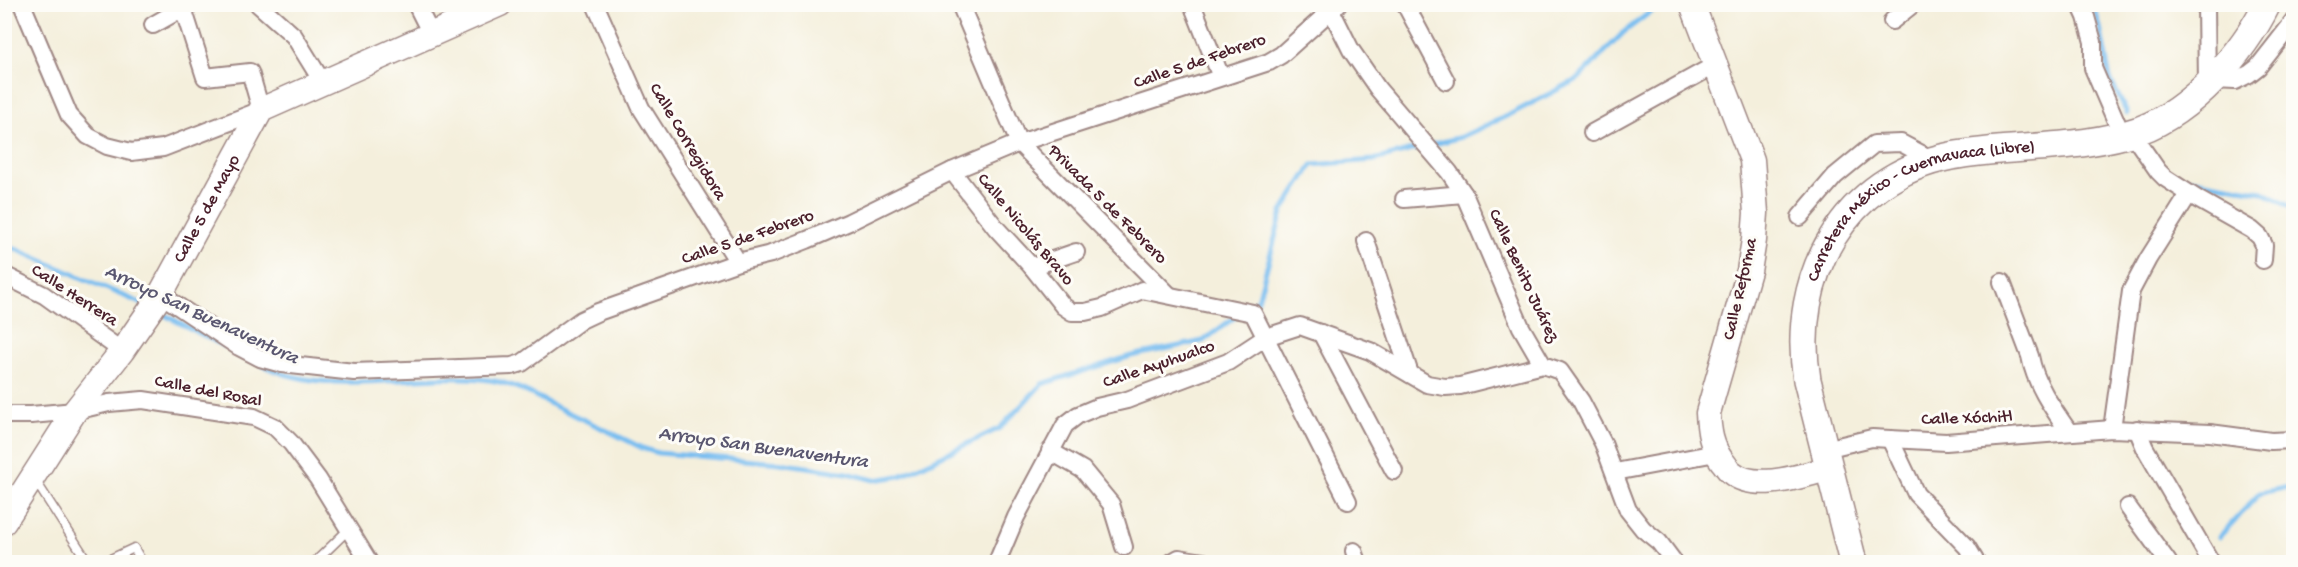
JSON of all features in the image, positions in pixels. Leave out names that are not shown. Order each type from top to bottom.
[{"type":"main road","name":"Carretera México - Cuernavaca (Libre)","points":[[1853,562],[1804,358],[1806,305],[1818,264],[1849,213],[1862,200],[1902,174],[1933,160],[1990,151],[2043,148],[2096,141],[2142,129],[2172,112],[2211,83],[2250,34],[2268,4]]},
{"type":"street","points":[[22,4],[69,115],[88,135],[107,146],[131,152],[163,148],[261,110],[500,4]]},
{"type":"street","points":[[258,4],[294,36],[323,83]]},
{"type":"street","points":[[416,4],[432,36]]},
{"type":"street","name":"Calle Corregidora","points":[[595,4],[641,108],[738,262]]},
{"type":"street","points":[[960,4],[1018,143]]},
{"type":"street","points":[[1192,4],[1221,77]]},
{"type":"street","points":[[1405,4],[1446,81]]},
{"type":"street","name":"Calle Reforma","points":[[1692,4],[1752,160],[1756,213],[1749,271],[1708,413],[1709,432],[1716,453],[1731,473],[1749,480],[1770,482],[1828,459]]},
{"type":"street","points":[[1892,21],[1912,4]]},
{"type":"street","points":[[2080,4],[2093,42],[2093,68],[2126,134],[2158,171],[2189,194],[2252,230],[2260,237],[2264,245],[2263,260]]},
{"type":"street","points":[[2206,4],[2211,83],[2235,81],[2249,75],[2294,21]]},
{"type":"street","name":"Calle 5 de Febrero","points":[[159,297],[238,347],[260,358],[282,364],[354,372],[512,366],[522,363],[581,320],[738,262],[771,254],[849,222],[952,171],[1018,143],[1269,62],[1281,55],[1332,6]]},
{"type":"street","name":"Calle Benito Juárez","points":[[1332,6],[1351,51],[1378,89],[1449,172],[1464,194],[1521,327],[1543,365],[1560,371],[1581,400],[1615,472],[1628,510],[1642,529],[1659,542],[1674,562]]},
{"type":"street","points":[[153,25],[183,8],[205,76],[250,72],[261,110]]},
{"type":"street","points":[[1592,134],[1716,66]]},
{"type":"street","name":"Calle 5 de Mayo","points":[[4,522],[75,411],[122,351],[159,297],[261,110]]},
{"type":"street","name":"Privada 5 de Febrero","points":[[1018,143],[1169,295]]},
{"type":"street","points":[[1800,217],[1835,176],[1874,144],[1901,143],[1933,160]]},
{"type":"street","name":"Calle Nicolás Bravo","points":[[952,171],[996,228],[1032,267],[1063,306],[1072,312],[1102,308],[1142,290],[1254,314],[1348,501]]},
{"type":"street","points":[[1404,199],[1464,194]]},
{"type":"street","points":[[2112,429],[2131,291],[2148,259],[2189,194]]},
{"type":"street","points":[[1366,241],[1410,374]]},
{"type":"street","points":[[1032,267],[1076,252]]},
{"type":"street","name":"Calle Herrera","points":[[4,275],[44,295],[122,351]]},
{"type":"street","points":[[2002,282],[2030,356],[2032,368],[2046,397],[2069,432]]},
{"type":"street","name":"Calle Ayuhualco","points":[[997,562],[1016,517],[1050,451],[1065,426],[1078,415],[1127,400],[1228,362],[1266,337],[1300,326],[1370,351],[1426,384],[1445,387],[1460,386],[1543,365]]},
{"type":"street","points":[[1321,333],[1394,471]]},
{"type":"street","name":"Calle del Rosal","points":[[4,415],[75,411],[109,403],[142,400],[254,417],[275,427],[291,443],[318,479],[369,562]]},
{"type":"street","points":[[2137,429],[2145,448],[2210,562]]},
{"type":"street","name":"Calle Xóchitl","points":[[1828,459],[1872,438],[1946,442],[2137,429],[2210,433],[2271,441],[2294,440]]},
{"type":"street","points":[[1890,439],[1916,494],[1967,547],[1976,562]]},
{"type":"street","points":[[1050,451],[1083,470],[1110,504],[1124,547]]},
{"type":"street","points":[[1615,472],[1716,453]]},
{"type":"street","points":[[2128,507],[2168,562]]},
{"type":"street","points":[[1172,562],[1179,558],[1204,562]]},
{"type":"lane","points":[[33,478],[88,562]]},
{"type":"lane","points":[[315,562],[349,529]]},
{"type":"lane","points":[[104,562],[134,548],[142,562]]},
{"type":"waterway","name":"Arroyo San Buenaventura","points":[[1247,308],[1258,300],[1282,212],[1312,165],[1374,160],[1461,137],[1509,115],[1578,79],[1624,32],[1661,4]]},
{"type":"waterway","name":"Arroyo San Buenaventura","points":[[2093,4],[2110,79],[2127,113]]},
{"type":"waterway","name":"Arroyo San Buenaventura","points":[[2187,179],[2263,192],[2294,209]]},
{"type":"waterway","name":"Arroyo San Buenaventura","points":[[4,244],[147,306]]},
{"type":"waterway","name":"Arroyo San Buenaventura","points":[[157,311],[224,346]]},
{"type":"waterway","name":"Arroyo San Buenaventura","points":[[264,366],[290,376],[318,381],[375,382],[461,378],[500,382],[519,388],[642,448],[658,453],[780,463],[847,473],[874,480],[900,476],[1000,428],[1042,384],[1131,356],[1203,341],[1239,314]]},
{"type":"waterway","points":[[2219,537],[2260,493],[2294,486]]}]
